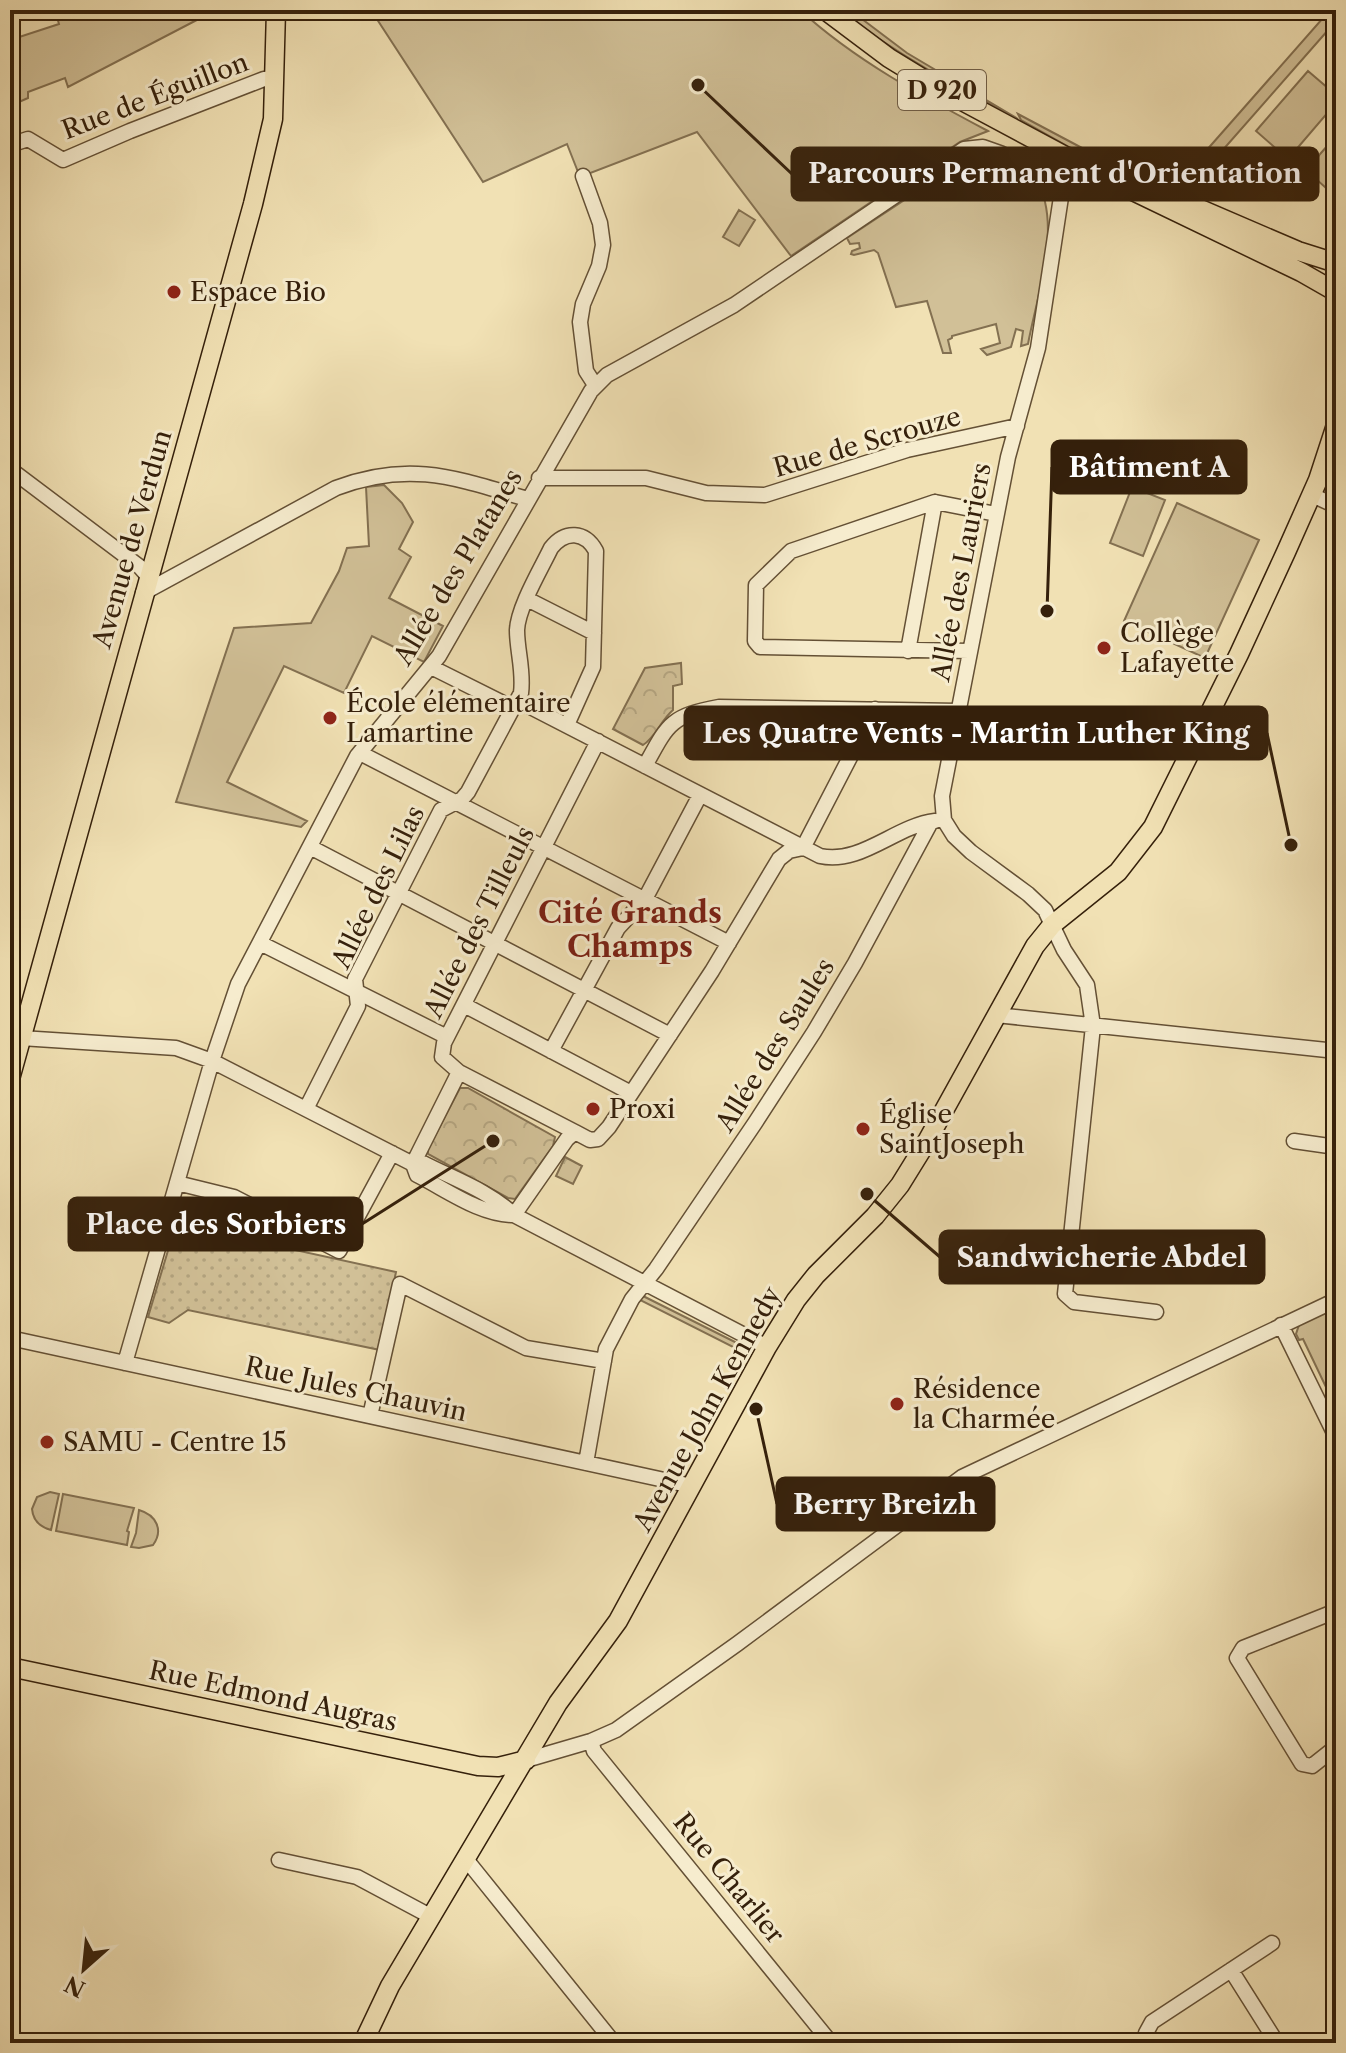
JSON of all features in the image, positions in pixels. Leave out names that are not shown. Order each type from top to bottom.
[{"type":"main road","name":"Avenue de Verdun","points":[[10,1079],[15,1039],[270,137],[276,10]]},
{"type":"main road","name":"D 920","points":[[825,10],[889,58],[938,88],[1069,155],[1298,251],[1336,263]]},
{"type":"main road","name":"D 920","points":[[1069,155],[1108,179],[1336,292]]},
{"type":"main road","name":"D 920","points":[[1228,236],[1305,263],[1336,281]]},
{"type":"main road","name":"Avenue John Kennedy","points":[[1315,488],[1336,425]]},
{"type":"main road","name":"Avenue John Kennedy","points":[[363,2043],[390,1986],[430,1916],[558,1703],[618,1621],[767,1347],[796,1300],[900,1185],[1019,971],[1052,925],[1118,872],[1153,827],[1239,654],[1336,447]]},
{"type":"main road","name":"Rue Edmond Augras","points":[[10,1667],[478,1766],[498,1767],[526,1760]]},
{"type":"main road","points":[[478,1766],[500,1777],[503,1787],[497,1805]]},
{"type":"street","name":"Rue de Éguillon","points":[[10,145],[28,139],[63,160],[264,79],[275,78]]},
{"type":"street","name":"Allée des Platanes","points":[[125,1363],[212,1061],[238,984],[360,753],[439,656],[595,385],[607,375],[734,305],[964,149],[983,147],[1000,153],[1063,184]]},
{"type":"street","points":[[583,176],[600,223],[603,245],[580,322],[586,371],[595,385]]},
{"type":"street","name":"Allée des Lauriers","points":[[938,821],[996,514],[1038,348],[1063,184]]},
{"type":"street","name":"Rue de Scrouze","points":[[539,478],[646,478],[706,493],[765,495],[907,450],[1017,426]]},
{"type":"street","points":[[10,469],[140,567],[145,584],[355,481],[412,473],[446,475],[527,499]]},
{"type":"street","points":[[1315,488],[1336,506]]},
{"type":"street","points":[[969,651],[760,647],[755,641],[756,585],[791,551],[935,502],[996,514]]},
{"type":"street","points":[[908,651],[935,502]]},
{"type":"street","points":[[515,704],[523,681],[517,627],[527,599],[558,538],[571,534],[582,536],[591,541],[596,551],[591,675],[567,725]]},
{"type":"street","points":[[527,599],[594,633]]},
{"type":"street","points":[[431,667],[567,725],[803,848],[833,859],[853,855],[919,823],[938,821],[971,852],[1028,894],[1045,910],[1064,950],[1087,985],[1093,1026],[1065,1294],[1074,1302],[1156,1312]]},
{"type":"street","name":"Allée des Lilas","points":[[306,1109],[358,1006],[355,979],[441,810],[458,802],[468,792],[515,704]]},
{"type":"street","points":[[645,766],[668,725],[690,712],[719,707],[958,711]]},
{"type":"street","points":[[803,848],[875,709]]},
{"type":"street","name":"Allée des Tilleuls","points":[[459,1072],[442,1057],[447,1037],[598,741]]},
{"type":"street","points":[[360,753],[729,943]]},
{"type":"street","points":[[551,1051],[618,928],[645,899],[700,795]]},
{"type":"street","name":"Allée des Saules","points":[[586,1463],[606,1349],[643,1283],[656,1269],[814,1032],[938,821]]},
{"type":"street","points":[[310,847],[670,1035]]},
{"type":"street","points":[[413,1164],[459,1072],[590,1140],[598,1139],[670,1035],[779,859],[789,851],[803,848]]},
{"type":"street","points":[[260,943],[447,1037]]},
{"type":"street","points":[[464,1005],[631,1093]]},
{"type":"street","points":[[996,1015],[1336,1051]]},
{"type":"street","points":[[15,1039],[163,1046],[212,1061],[413,1164],[417,1175],[479,1207],[495,1215],[514,1215],[767,1347]]},
{"type":"street","points":[[514,1215],[575,1132]]},
{"type":"street","points":[[1294,1141],[1336,1147]]},
{"type":"street","points":[[177,1183],[234,1197],[339,1251],[392,1153]]},
{"type":"street","points":[[1336,1217],[1336,1240]]},
{"type":"street","points":[[370,1416],[400,1284],[526,1348],[604,1361]]},
{"type":"street","points":[[526,1760],[591,1741],[616,1730],[962,1477],[1336,1300]]},
{"type":"street","points":[[1281,1325],[1336,1437]]},
{"type":"street","name":"Rue Jules Chauvin","points":[[10,1338],[692,1486]]},
{"type":"street","points":[[1336,1611],[1243,1648],[1237,1658],[1302,1764],[1312,1766],[1336,1747]]},
{"type":"street","name":"Rue Charlier","points":[[591,1741],[594,1751],[831,2043]]},
{"type":"street","points":[[465,1858],[614,2043]]},
{"type":"street","points":[[279,1860],[357,1877],[430,1916]]},
{"type":"street","points":[[1148,2043],[1146,2033],[1152,2022],[1272,1943]]},
{"type":"street","points":[[1231,1970],[1277,2043]]},
{"type":"street","points":[[10,2040],[22,2043]]},
{"type":"green space","points":[[55,10],[216,10],[68,87],[65,78],[28,92],[28,98],[10,106],[10,40],[59,24]]},
{"type":"green space","points":[[371,10],[800,10],[867,61],[914,91],[988,131],[960,142],[791,256],[697,132],[580,177],[567,144],[483,182]]},
{"type":"green space","points":[[838,10],[850,10],[907,53],[1018,119],[881,41]]},
{"type":"green space","points":[[1330,10],[1336,10],[1336,21],[1214,160],[1205,152]]},
{"type":"green space","points":[[1308,71],[1336,95],[1336,103],[1288,159],[1256,131]]},
{"type":"green space","points":[[1018,114],[1116,166],[1179,192],[1178,195],[1069,147],[1021,120]]},
{"type":"green space","points":[[1336,136],[1336,197],[1306,170]]},
{"type":"green space","points":[[984,155],[1036,179],[1044,197],[1047,217],[1048,238],[1042,282],[1028,344],[1021,346],[1023,331],[1016,329],[1011,347],[987,355],[981,349],[1000,343],[996,324],[952,336],[948,340],[951,353],[943,353],[927,301],[896,307],[878,253],[874,250],[851,254],[860,248],[859,243],[850,244],[847,238],[965,160]]},
{"type":"green space","points":[[739,210],[755,220],[739,246],[723,237]]},
{"type":"green space","points":[[384,485],[402,503],[413,522],[399,549],[411,557],[389,598],[443,626],[424,662],[372,636],[344,693],[284,666],[227,782],[307,821],[301,827],[176,802],[234,628],[311,623],[339,571],[347,548],[369,546],[366,487]]},
{"type":"green space","points":[[1132,487],[1165,500],[1143,556],[1110,543]]},
{"type":"green space","points":[[1177,503],[1259,540],[1205,658],[1124,621]]},
{"type":"green space","points":[[681,663],[682,684],[673,686],[673,710],[647,742],[643,745],[613,729],[645,668]]},
{"type":"green space","points":[[460,1088],[468,1088],[555,1137],[553,1146],[515,1199],[428,1154]]},
{"type":"green space","points":[[565,1157],[582,1166],[573,1184],[556,1176]]},
{"type":"green space","points":[[176,1224],[396,1272],[380,1350],[188,1310],[169,1323],[148,1317]]},
{"type":"green space","points":[[643,1296],[743,1346],[735,1348],[640,1300]]},
{"type":"green space","points":[[1336,1307],[1336,1408],[1303,1339],[1299,1340],[1296,1334],[1299,1325]]},
{"type":"green space","points":[[50,1492],[59,1494],[51,1530],[38,1523],[32,1509],[37,1497]]},
{"type":"green space","points":[[63,1494],[134,1508],[127,1531],[127,1545],[56,1531]]},
{"type":"green space","points":[[139,1510],[154,1519],[158,1534],[153,1545],[139,1548],[131,1547]]},
{"type":"place","name":"Parcours Permanent d'Orientation","points":[[698,85]]},
{"type":"place","name":"Espace Bio","points":[[174,292]]},
{"type":"place","name":"Bâtiment A","points":[[1047,611]]},
{"type":"place","name":"Collège Lafayette","points":[[1104,648]]},
{"type":"place","name":"École élémentaire Lamartine","points":[[330,718]]},
{"type":"place","name":"Les Quatre Vents - Martin Luther King","points":[[1291,845]]},
{"type":"place","name":"Proxi","points":[[593,1109]]},
{"type":"place","name":"Église SaintJoseph","points":[[863,1129]]},
{"type":"place","name":"Place des Sorbiers","points":[[493,1141]]},
{"type":"place","name":"Sandwicherie Abdel","points":[[867,1194]]},
{"type":"place","name":"Résidence la Charmée","points":[[897,1404]]},
{"type":"place","name":"Berry Breizh","points":[[756,1409]]},
{"type":"place","name":"SAMU - Centre 15","points":[[47,1442]]},
{"type":"district","name":"Cité Grands Champs","points":[[630,929]]}]
